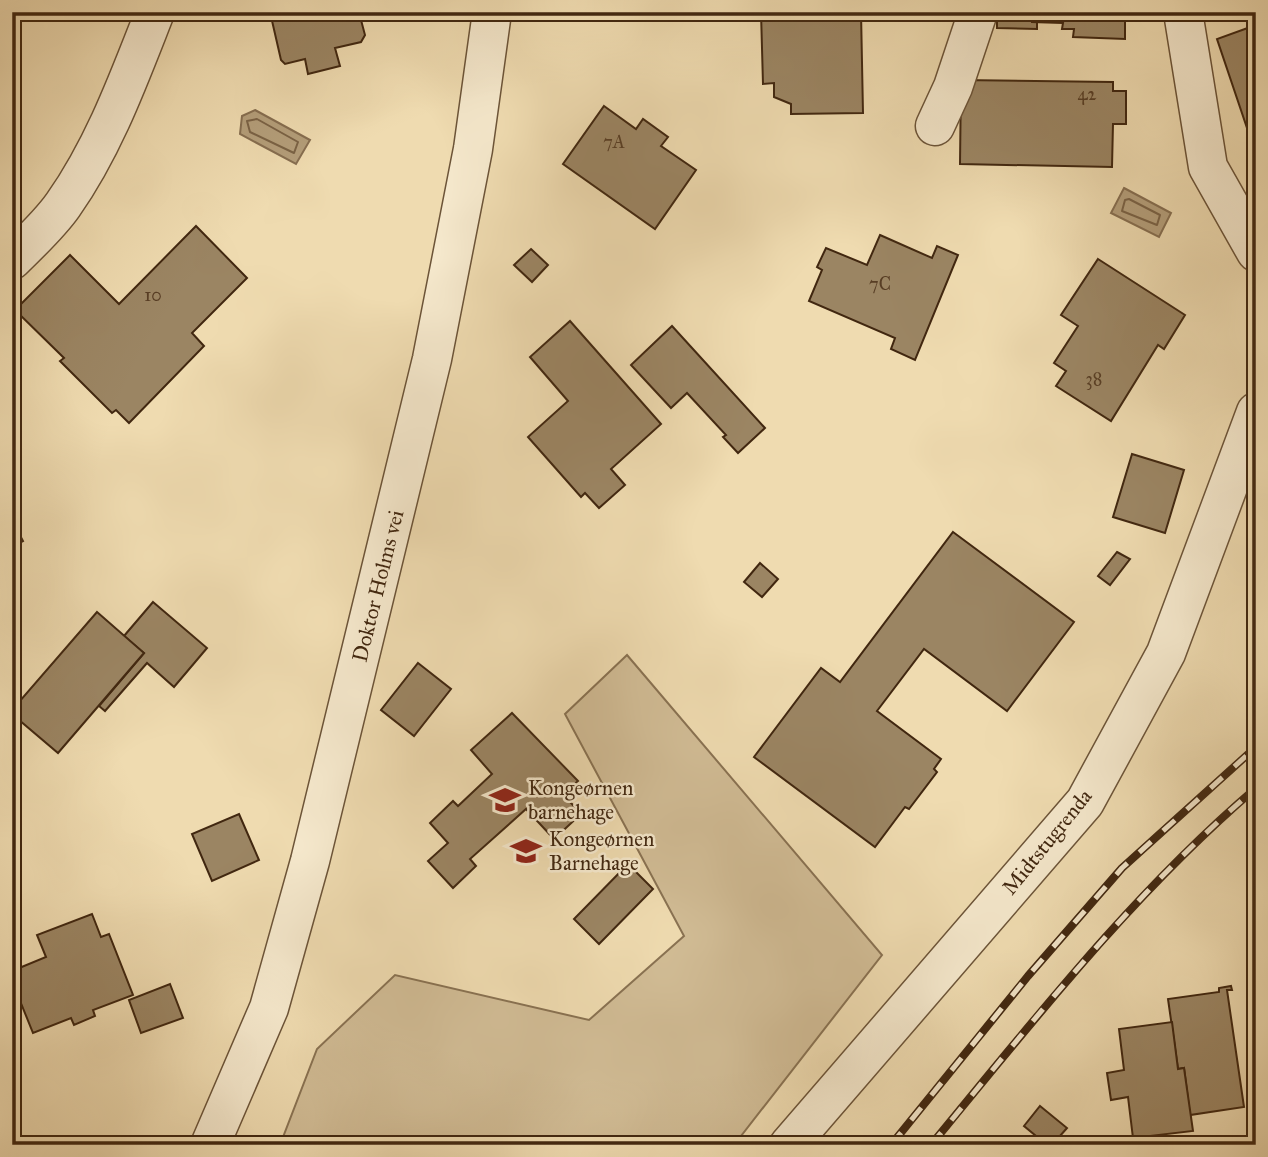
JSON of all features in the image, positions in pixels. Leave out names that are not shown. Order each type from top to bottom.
[{"type":"street","points":[[12,260],[63,206],[122,98],[155,12]]},
{"type":"street","name":"Doktor Holms vei","points":[[210,1145],[269,1008],[313,849],[437,333],[471,162],[492,12]]},
{"type":"street","points":[[935,126],[953,87],[978,12]]},
{"type":"street","points":[[1183,12],[1208,167],[1256,252]]},
{"type":"street","name":"Midtstugrenda","points":[[789,1145],[1085,802],[1166,653],[1256,412]]},
{"type":"shaded area","points":[[627,655],[882,955],[734,1145],[280,1145],[317,1049],[395,975],[589,1020],[684,936],[565,714]]},
{"type":"water","points":[[255,110],[310,140],[296,164],[240,134],[242,116]]},
{"type":"water","points":[[1124,188],[1171,213],[1159,237],[1111,213]]},
{"type":"building","points":[[270,12],[351,12],[352,17],[361,20],[365,35],[361,42],[335,48],[340,66],[308,74],[305,59],[285,64],[281,60]]},
{"type":"building","points":[[761,12],[861,12],[863,113],[791,114],[791,104],[774,97],[774,83],[763,84]]},
{"type":"building","points":[[997,12],[1032,12],[1032,22],[1037,22],[1037,29],[997,28]]},
{"type":"building","points":[[1032,12],[1125,12],[1125,39],[1073,37],[1074,29],[1062,29],[1063,23],[1032,22]]},
{"type":"building","points":[[1256,25],[1256,125],[1247,128],[1217,39]]},
{"type":"building","points":[[961,80],[1113,82],[1113,91],[1126,91],[1126,124],[1113,124],[1112,167],[960,164]]},
{"type":"building","points":[[604,106],[636,129],[643,119],[668,137],[661,146],[696,170],[655,229],[563,164]]},
{"type":"building","points":[[196,226],[247,278],[192,333],[204,346],[129,423],[116,410],[112,413],[60,361],[64,358],[15,310],[70,255],[119,304]]},
{"type":"building","points":[[880,235],[932,258],[937,246],[958,255],[915,360],[891,349],[895,338],[809,301],[822,270],[817,267],[826,248],[867,265]]},
{"type":"building","points":[[531,249],[548,265],[532,282],[514,265]]},
{"type":"building","points":[[1098,259],[1185,315],[1164,349],[1158,345],[1111,421],[1056,386],[1066,371],[1054,363],[1078,326],[1061,315]]},
{"type":"building","points":[[570,321],[661,424],[611,469],[625,485],[599,508],[585,493],[581,497],[528,437],[568,401],[530,357]]},
{"type":"building","points":[[672,326],[765,428],[738,453],[723,437],[726,435],[687,393],[671,408],[631,365]]},
{"type":"building","points":[[1132,454],[1184,470],[1165,533],[1113,517]]},
{"type":"building","points":[[12,520],[23,541],[12,547]]},
{"type":"building","points":[[953,532],[1074,622],[1007,711],[924,649],[877,711],[941,759],[934,769],[937,772],[909,809],[905,807],[875,847],[754,757],[821,668],[840,682]]},
{"type":"building","points":[[1117,552],[1130,559],[1110,585],[1098,576]]},
{"type":"building","points":[[760,563],[778,579],[762,597],[744,582]]},
{"type":"building","points":[[153,602],[207,648],[174,687],[147,663],[105,711],[99,706],[144,653],[124,636]]},
{"type":"building","points":[[97,612],[144,653],[58,753],[12,714],[12,710]]},
{"type":"building","points":[[418,663],[451,689],[414,736],[381,710]]},
{"type":"building","points":[[512,713],[578,781],[563,794],[581,814],[554,839],[526,809],[470,859],[476,866],[453,888],[428,861],[448,843],[430,823],[453,801],[458,806],[492,774],[471,750]]},
{"type":"building","points":[[239,814],[259,860],[212,881],[192,834]]},
{"type":"building","points":[[628,864],[653,889],[599,944],[574,919]]},
{"type":"building","points":[[92,914],[101,937],[109,934],[133,995],[93,1010],[95,1016],[74,1025],[71,1018],[33,1033],[12,981],[12,971],[46,957],[37,935]]},
{"type":"building","points":[[170,984],[183,1018],[141,1033],[129,1000]]},
{"type":"building","points":[[1231,986],[1232,990],[1227,990],[1244,1107],[1190,1115],[1184,1068],[1178,1069],[1168,999],[1219,992],[1219,988]]},
{"type":"building","points":[[1172,1022],[1178,1069],[1184,1068],[1193,1131],[1133,1138],[1128,1097],[1111,1100],[1107,1073],[1124,1070],[1119,1029]]},
{"type":"building","points":[[1040,1106],[1067,1128],[1052,1145],[1047,1145],[1024,1126]]},
{"type":"railway","points":[[891,1145],[1028,976],[1122,868],[1256,747]]},
{"type":"railway","points":[[931,1145],[1126,914],[1211,828],[1256,788]]},
{"type":"place","name":"Kongeørnen barnehage","points":[[505,800]]},
{"type":"place","name":"Kongeørnen Barnehage","points":[[526,851]]}]
